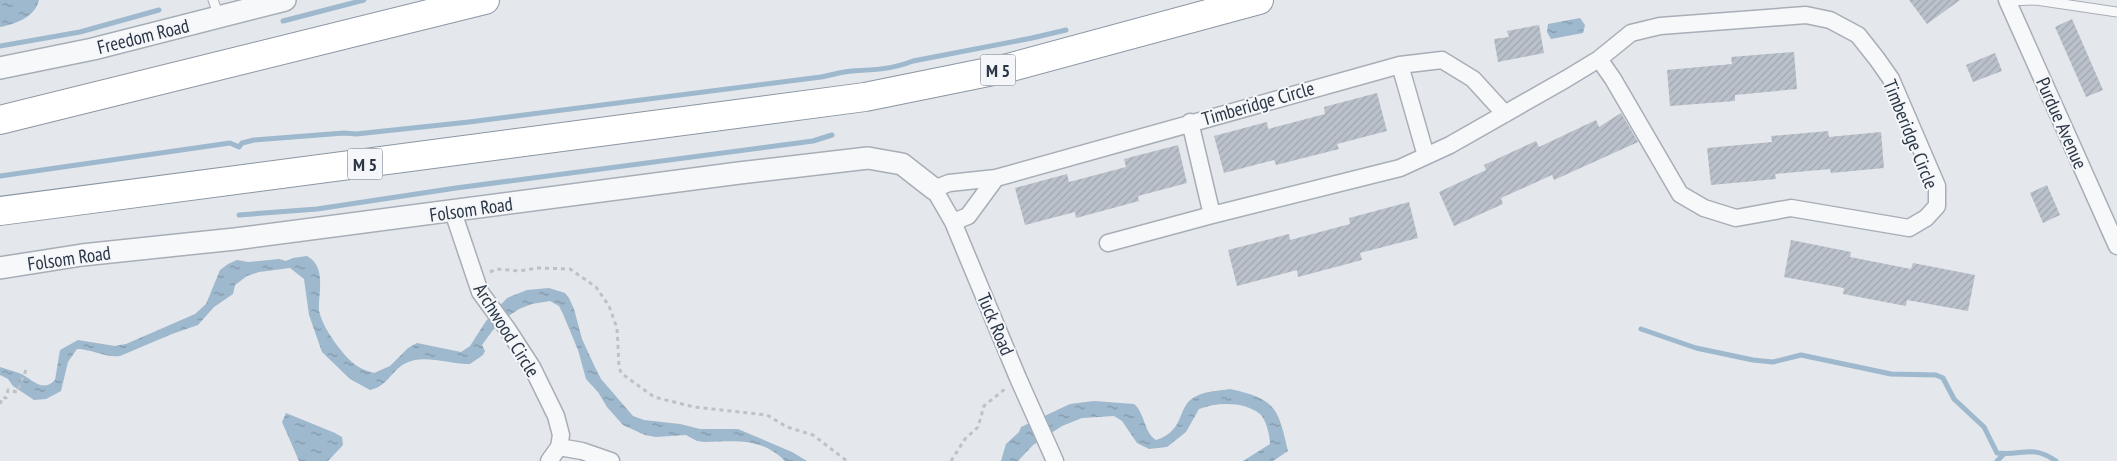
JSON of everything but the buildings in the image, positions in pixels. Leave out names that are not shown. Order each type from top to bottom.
[{"type":"highway","points":[[0,120],[485,0]]},
{"type":"highway","name":"M 5","points":[[0,211],[865,97],[1008,68],[1260,0]]},
{"type":"street","name":"Freedom Road","points":[[0,68],[93,49],[216,8],[285,0]]},
{"type":"street","name":"Purdue Avenue","points":[[2008,1],[2117,246]]},
{"type":"street","name":"Timberidge Circle","points":[[1108,243],[1400,168],[1450,145],[1505,114],[1599,59],[1631,33],[1660,26],[1806,15],[1830,20],[1858,35],[1890,79],[1936,186],[1937,206],[1926,218],[1909,228],[1791,208],[1736,218],[1704,208],[1680,194],[1613,78],[1599,59]]},
{"type":"street","name":"Timberidge Circle","points":[[934,189],[948,183],[996,178],[1190,122],[1400,65],[1442,60],[1473,79],[1505,114]]},
{"type":"street","points":[[1400,65],[1426,156]]},
{"type":"street","points":[[1190,122],[1212,215]]},
{"type":"street","name":"Folsom Road","points":[[0,268],[82,255],[235,239],[454,212],[702,178],[868,158],[902,164],[934,189]]},
{"type":"street","points":[[953,222],[968,216],[996,178]]},
{"type":"street","name":"Tuck Road","points":[[934,189],[953,222],[1055,461]]},
{"type":"street","name":"Archwood Circle","points":[[454,212],[480,292],[532,367],[556,416],[561,434],[558,447]]},
{"type":"street","points":[[549,461],[558,447],[582,451],[611,461]]},
{"type":"lane","points":[[2008,1],[2036,0],[2117,12]]},
{"type":"path","points":[[497,269],[520,271],[537,268],[570,268],[596,287],[609,306],[618,328],[618,360],[621,373],[654,397],[694,406],[767,415],[787,427],[813,435],[847,461]]},
{"type":"path","points":[[0,404],[3,397],[6,398],[8,390],[17,392],[26,370]]},
{"type":"path","points":[[951,461],[965,439],[978,427],[984,406],[1018,378]]},
{"type":"water","points":[[0,0],[39,0],[37,6],[24,19],[0,27]]},
{"type":"water","points":[[1580,18],[1585,25],[1583,33],[1551,39],[1547,32],[1548,24]]},
{"type":"water","points":[[307,256],[313,261],[319,273],[319,310],[324,325],[334,342],[347,357],[364,370],[374,373],[390,366],[408,348],[417,343],[461,352],[470,346],[486,321],[507,298],[527,290],[549,288],[565,293],[569,298],[582,339],[601,379],[633,416],[644,420],[680,424],[700,429],[738,429],[792,452],[807,461],[785,461],[767,448],[747,442],[704,442],[697,441],[686,435],[656,437],[645,435],[623,425],[586,379],[578,350],[563,314],[559,306],[550,301],[532,304],[519,309],[507,317],[493,330],[482,345],[485,351],[483,355],[470,364],[428,359],[412,361],[399,367],[384,383],[370,390],[350,379],[322,352],[309,315],[304,279],[290,268],[259,272],[247,276],[235,285],[233,294],[214,307],[198,325],[120,356],[109,356],[77,349],[68,362],[61,391],[46,399],[34,400],[13,386],[8,379],[0,375],[0,367],[24,375],[37,384],[46,386],[55,380],[60,350],[78,340],[115,346],[126,344],[195,314],[206,304],[220,270],[228,264],[237,260],[248,262],[279,259],[286,261]]},
{"type":"water","points":[[1230,389],[1257,397],[1272,408],[1281,425],[1288,451],[1273,461],[1243,461],[1270,444],[1266,424],[1262,416],[1254,410],[1238,405],[1222,404],[1199,409],[1186,432],[1167,447],[1149,449],[1137,443],[1122,421],[1114,416],[1082,418],[1062,426],[1033,445],[1018,461],[1001,461],[1006,444],[1019,432],[1021,427],[1070,404],[1094,401],[1134,404],[1138,408],[1149,433],[1156,440],[1172,431],[1188,402],[1193,398],[1206,393]]},
{"type":"water","points":[[286,413],[335,433],[342,437],[343,445],[328,461],[299,461],[282,422]]},
{"type":"waterway","points":[[283,21],[364,0]]},
{"type":"waterway","points":[[0,46],[80,32],[159,10]]},
{"type":"waterway","points":[[0,176],[230,143],[239,147],[242,143],[254,140],[344,133],[356,134],[469,122],[821,77],[848,71],[883,69],[913,61],[1066,30]]},
{"type":"waterway","points":[[239,215],[317,209],[456,188],[813,141],[832,135]]},
{"type":"waterway","points":[[1641,329],[1696,348],[1753,360],[1773,362],[1801,355],[1891,374],[1936,375],[1943,378],[1954,399],[1984,427],[1997,453],[2033,452],[2040,453],[2056,461]]},
{"type":"waterway","points":[[1997,461],[2004,454]]}]
